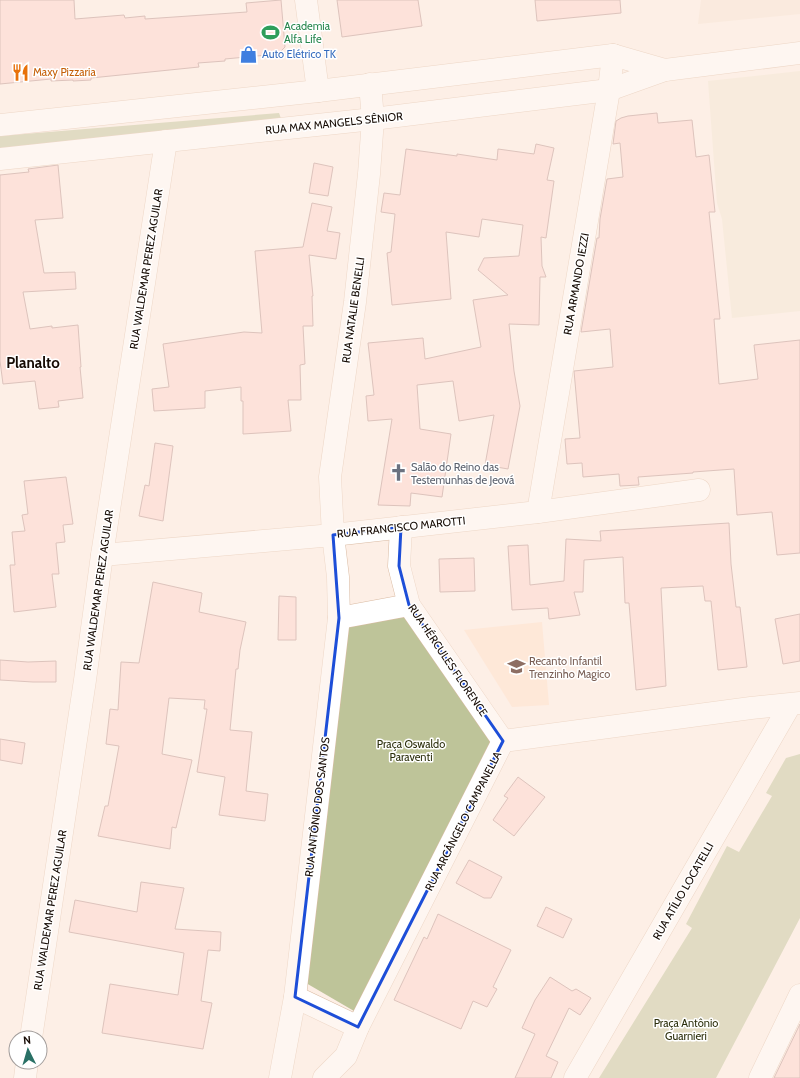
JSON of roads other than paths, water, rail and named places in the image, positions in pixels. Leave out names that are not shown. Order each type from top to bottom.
[{"type":"street","points":[[306,0],[318,91]]},
{"type":"street","name":"RUA MAX MANGELS SÊNIOR","points":[[0,159],[373,119],[609,90],[665,70],[800,53]]},
{"type":"street","name":"RUA MAX MANGELS SÊNIOR","points":[[0,125],[318,91],[613,55],[665,70]]},
{"type":"street","name":"RUA ARMANDO IEZZI","points":[[538,512],[609,90],[613,55]]},
{"type":"street","name":"RUA NATALIE BENELLI","points":[[333,535],[330,477],[356,287],[369,174],[373,119],[370,84]]},
{"type":"street","name":"RUA WALDEMAR PEREZ AGUILAR","points":[[32,1030],[85,680],[102,555],[166,141]]},
{"type":"street","name":"RUA FRANCISCO MAROTTI","points":[[102,555],[333,535],[538,512],[699,490]]},
{"type":"street","name":"RUA HÉRCULES FLORENCE","points":[[401,527],[400,566],[408,605],[503,741]]},
{"type":"street","name":"RUA ANTÔNIO DOS SANTOS","points":[[280,1078],[295,997],[339,618],[338,578],[333,535]]},
{"type":"street","points":[[339,618],[408,605]]},
{"type":"street","name":"RUA ARCÂNGELO CAMPANELLA","points":[[324,1078],[346,1056],[358,1027],[503,741],[751,708],[795,704]]},
{"type":"street","name":"RUA ATÍLIO LOCATELLI","points":[[575,1078],[795,704]]},
{"type":"street","points":[[760,1078],[800,995]]},
{"type":"street","points":[[295,997],[358,1027]]},
{"type":"street","points":[[339,1078],[346,1056]]},
{"type":"place","name":"Academia Alfa Life","points":[[271,32]]},
{"type":"place","name":"Auto Elétrico TK","points":[[249,54]]},
{"type":"place","name":"Maxy Pizzaria","points":[[20,72]]},
{"type":"place","name":"Salão do Reino das Testemunhas de Jeová","points":[[398,473]]},
{"type":"place","name":"Recanto Infantil Trenzinho Magico","points":[[516,667]]},
{"type":"district","name":"Planalto","points":[[33,363]]},
{"type":"park label","name":"Praça Oswaldo Paraventi","points":[[411,750]]},
{"type":"park label","name":"Praça Antônio Guarnieri","points":[[686,1029]]}]
